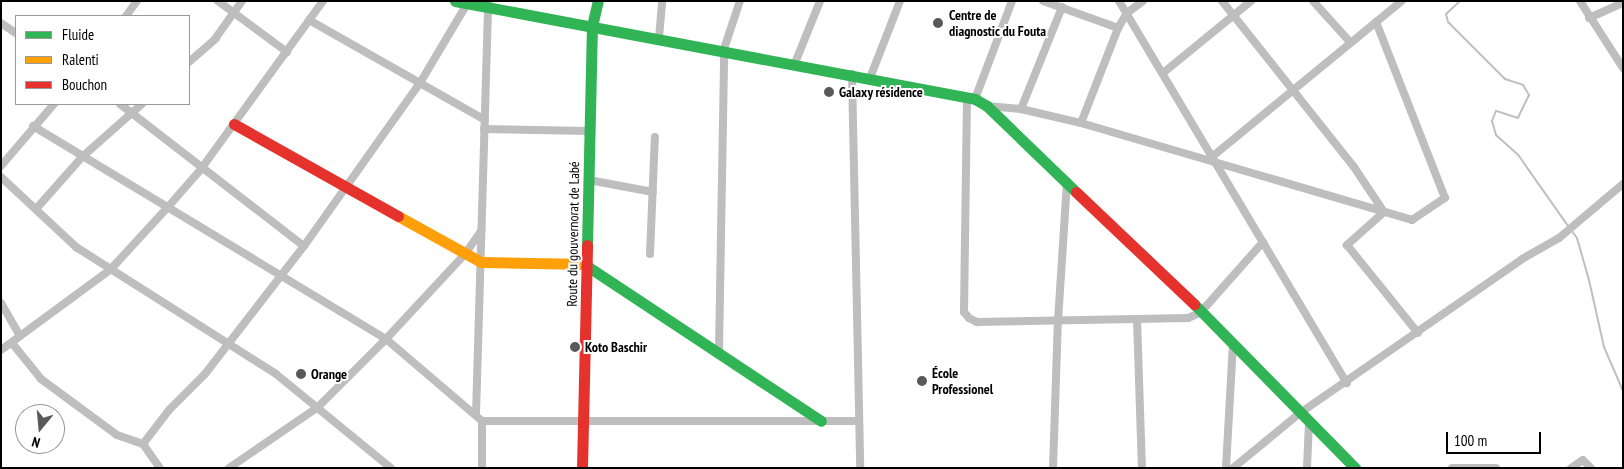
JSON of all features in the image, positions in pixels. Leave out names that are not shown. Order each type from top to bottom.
[{"type":"street","points":[[127,15],[138,1]]},
{"type":"street","points":[[218,1],[287,52]]},
{"type":"street","points":[[190,61],[215,39],[235,14],[242,1]]},
{"type":"street","points":[[1,350],[110,270],[201,170],[323,1]]},
{"type":"street","points":[[455,1],[487,5],[852,74],[971,98],[987,106],[1200,313],[1233,342],[1355,468]]},
{"type":"street","name":"Route du gouvernorat de Labé","points":[[582,468],[592,26],[598,1]]},
{"type":"street","points":[[659,38],[662,1]]},
{"type":"street","points":[[719,350],[724,50],[740,1]]},
{"type":"street","points":[[795,63],[820,1]]},
{"type":"street","points":[[870,78],[900,1]]},
{"type":"street","points":[[1012,1],[971,98],[964,312],[976,322],[1188,318],[1200,313],[1263,242]]},
{"type":"street","points":[[1043,1],[1118,28]]},
{"type":"street","points":[[1119,1],[1347,383]]},
{"type":"street","points":[[1081,123],[1118,28],[1127,13],[1143,1]]},
{"type":"street","points":[[1222,1],[1354,166],[1384,212]]},
{"type":"street","points":[[1163,73],[1251,1]]},
{"type":"street","points":[[1313,1],[1350,42]]},
{"type":"street","points":[[1214,159],[1350,42],[1402,1]]},
{"type":"street","points":[[1580,1],[1589,18],[1623,68]]},
{"type":"street","points":[[1589,18],[1623,3]]},
{"type":"street","points":[[143,444],[229,344],[304,246],[420,83],[467,4]]},
{"type":"street","points":[[482,468],[479,418],[487,5]]},
{"type":"street","points":[[1021,109],[1062,7]]},
{"type":"street","points":[[310,20],[485,120]]},
{"type":"street","points":[[987,106],[1021,109],[1081,123],[1214,159],[1412,220],[1445,198],[1376,22]]},
{"type":"street","points":[[1,23],[15,32]]},
{"type":"street","points":[[852,74],[860,468]]},
{"type":"street","points":[[1,166],[53,105]]},
{"type":"street","points":[[121,105],[201,170],[304,246]]},
{"type":"street","points":[[36,209],[82,157],[141,105]]},
{"type":"street","points":[[234,124],[345,188],[481,262],[588,264],[719,350],[821,421]]},
{"type":"street","points":[[34,126],[82,157],[386,339],[479,418],[584,421],[859,421]]},
{"type":"street","points":[[484,129],[590,131]]},
{"type":"street","points":[[650,254],[655,137]]},
{"type":"street","points":[[1,177],[76,247],[276,374],[391,468]]},
{"type":"street","points":[[589,180],[653,192]]},
{"type":"street","points":[[1052,468],[1058,320],[1067,182]]},
{"type":"street","points":[[1234,468],[1300,413],[1347,383],[1522,259],[1559,238],[1623,185]]},
{"type":"street","points":[[1384,212],[1347,245],[1418,333]]},
{"type":"street","points":[[229,468],[318,407],[386,339],[465,254],[482,230]]},
{"type":"street","points":[[1,303],[20,336]]},
{"type":"street","points":[[1137,319],[1142,468]]},
{"type":"street","points":[[1226,468],[1233,342]]},
{"type":"street","points":[[12,343],[41,380],[117,435],[143,444],[160,468]]},
{"type":"street","points":[[1307,468],[1309,422]]},
{"type":"street","points":[[1571,468],[1583,460],[1591,468]]},
{"type":"street","points":[[1452,468],[1496,468]]},
{"type":"waterway","points":[[1460,1],[1446,14],[1448,22],[1505,79],[1523,85],[1529,95],[1518,118],[1496,111],[1492,121],[1496,135],[1519,156],[1568,226]]},
{"type":"waterway","points":[[1571,230],[1577,238],[1589,280],[1604,347],[1623,391]]},
{"type":"traffic: fast","points":[[455,1],[975,99],[987,106],[1076,192]]},
{"type":"traffic: fast","points":[[587,245],[592,26],[598,1]]},
{"type":"traffic: fast","points":[[584,264],[821,421]]},
{"type":"traffic: fast","points":[[1194,304],[1355,468]]},
{"type":"traffic: slow","points":[[398,216],[481,262],[584,264]]},
{"type":"traffic: jam","points":[[234,124],[398,216]]},
{"type":"traffic: jam","points":[[1076,192],[1194,304]]},
{"type":"traffic: jam","points":[[582,468],[587,245]]},
{"type":"place","name":"Centre de diagnostic du Fouta","points":[[938,23]]},
{"type":"place","name":"Galaxy résidence","points":[[829,92]]},
{"type":"place","name":"Koto Baschir","points":[[575,347]]},
{"type":"place","name":"Orange","points":[[301,374]]},
{"type":"place","name":"École Professionel","points":[[922,381]]}]
